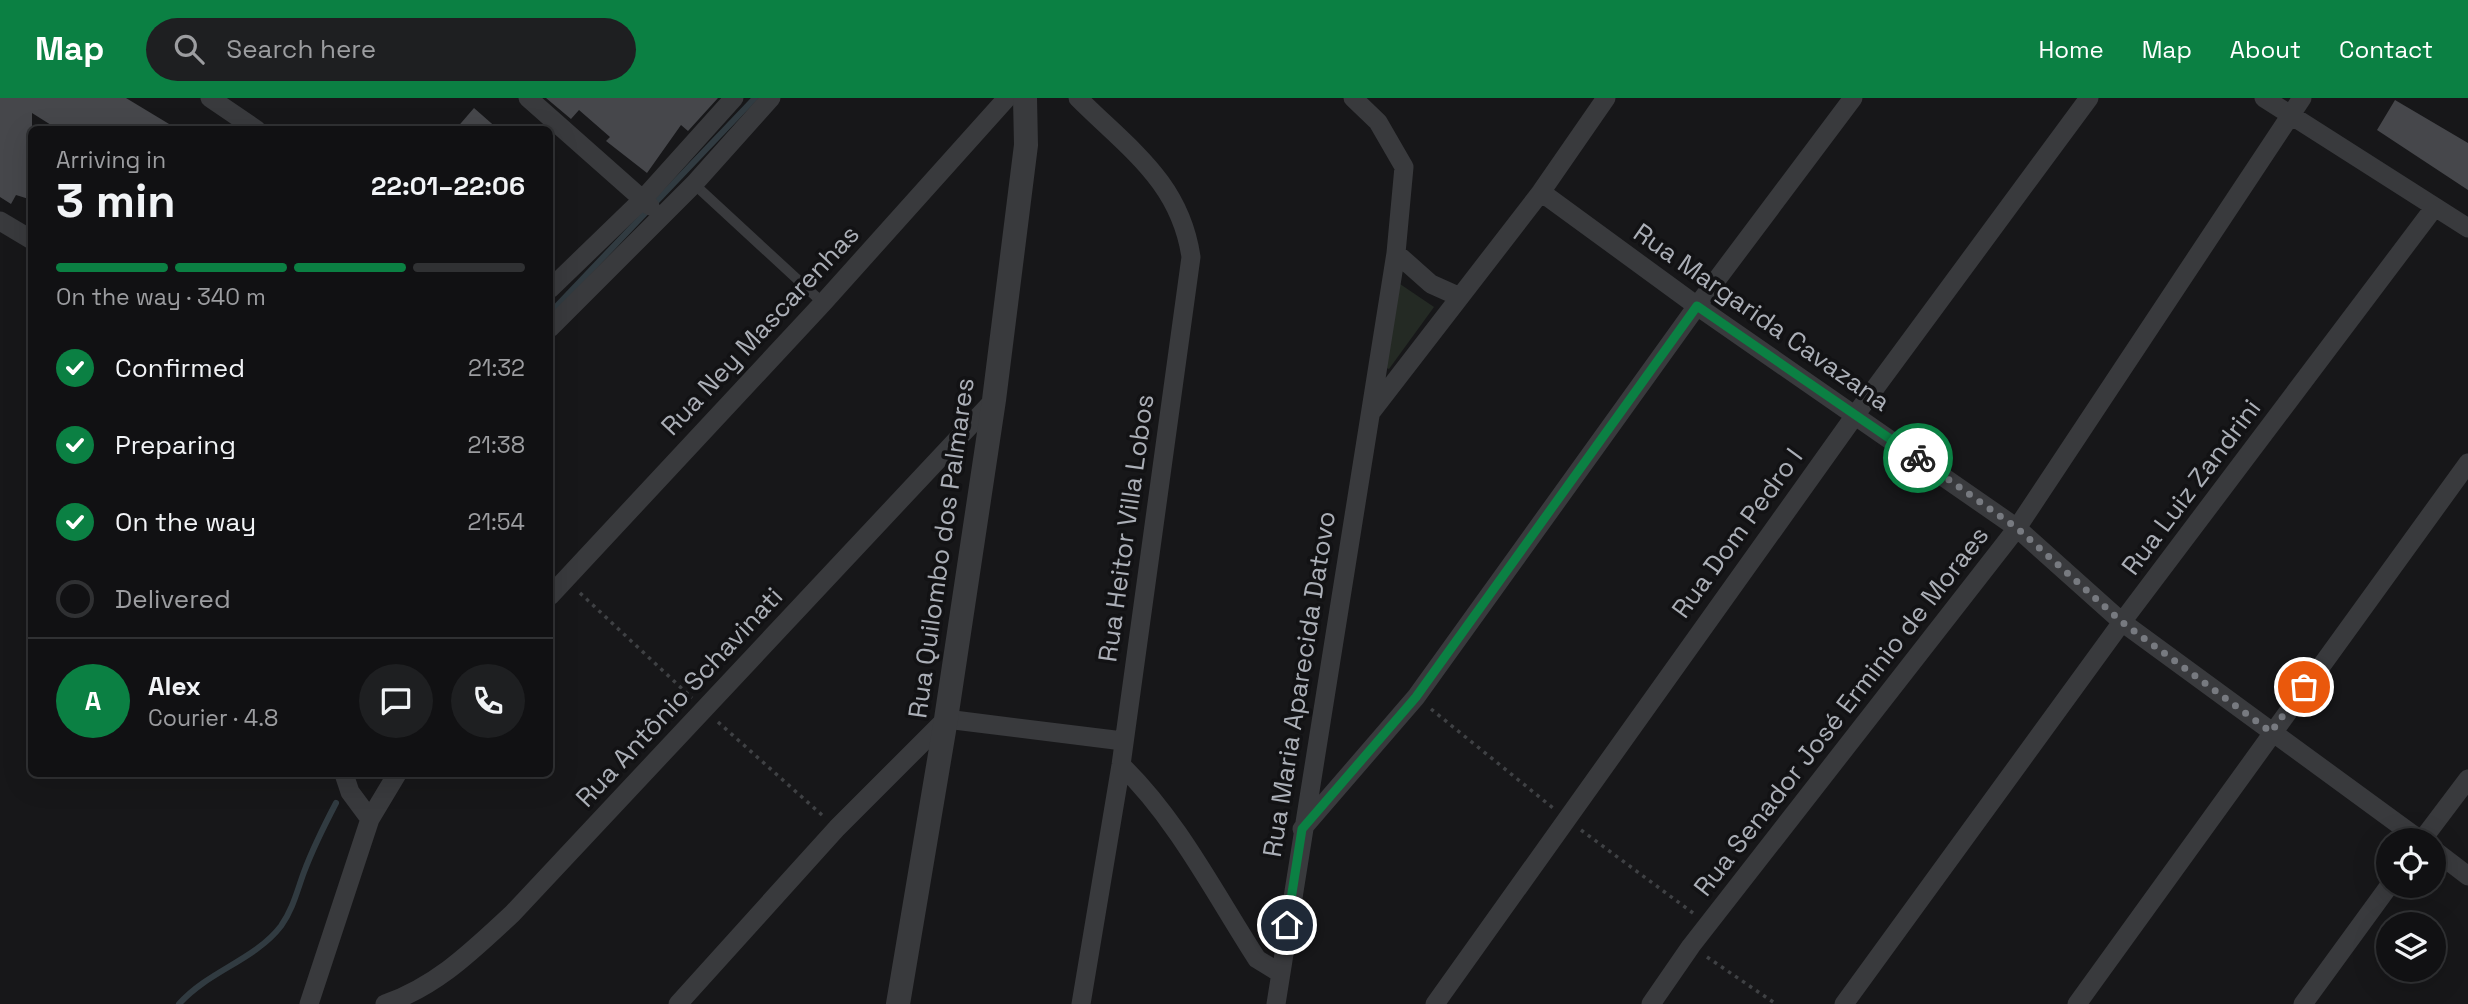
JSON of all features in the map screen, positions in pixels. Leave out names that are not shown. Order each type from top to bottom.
[{"type":"street","points":[[210,98],[251,126]]},
{"type":"street","points":[[528,98],[652,208]]},
{"type":"street","points":[[553,324],[652,208],[734,98]]},
{"type":"street","points":[[553,287],[652,208],[694,184],[771,98]]},
{"type":"street","name":"Rua Ney Mascarenhas","points":[[553,593],[822,303],[1007,98]]},
{"type":"street","name":"Rua Quilombo dos Palmares","points":[[898,1004],[946,719],[994,400],[1026,145],[1025,98]]},
{"type":"street","name":"Rua Heitor Villa Lobos","points":[[1078,98],[1162,182],[1176,202],[1187,228],[1191,257],[1121,765],[1081,1004]]},
{"type":"street","name":"Rua Maria Aparecida Datovo","points":[[1276,1004],[1396,253],[1404,167],[1378,122],[1353,98]]},
{"type":"street","points":[[1370,413],[1541,192],[1606,98]]},
{"type":"street","points":[[1302,829],[1416,697],[1697,306],[1853,98]]},
{"type":"street","name":"Rua Dom Pedro I","points":[[1435,1004],[1565,818],[1856,414],[2089,98]]},
{"type":"street","points":[[2264,98],[2468,228]]},
{"type":"street","name":"Rua Senador José Erminio de Moraes","points":[[1651,1004],[1691,946],[2017,528],[2302,98]]},
{"type":"street","name":"Rua Margarida Cavazana","points":[[1541,192],[1697,306],[2017,528],[2122,622],[2404,828]]},
{"type":"street","name":"Rua Luiz Zandrini","points":[[1843,1004],[2122,622],[2434,208]]},
{"type":"street","points":[[0,221],[28,238]]},
{"type":"street","points":[[1396,253],[1431,284],[1460,297]]},
{"type":"street","name":"Rua Antônio Schavinati","points":[[385,1004],[427,987],[461,962],[512,914],[994,400]]},
{"type":"street","points":[[2077,1004],[2468,463]]},
{"type":"street","points":[[678,1004],[836,828],[946,719],[1123,741]]},
{"type":"street","points":[[1121,765],[1140,783],[1169,822],[1257,958],[1280,972]]},
{"type":"street","points":[[345,777],[350,792],[370,820]]},
{"type":"street","points":[[309,1004],[370,820],[381,796],[395,777]]},
{"type":"street","points":[[2430,828],[2468,779]]},
{"type":"street","points":[[2446,859],[2468,876]]},
{"type":"street","points":[[2303,1004],[2380,898]]},
{"type":"lane","points":[[694,184],[822,303]]},
{"type":"path","points":[[1416,697],[1565,818],[1709,925]]},
{"type":"path","points":[[1691,946],[1776,1004]]},
{"type":"shaded area","points":[[1400,284],[1434,307],[1389,369],[1384,367]]},
{"type":"building","points":[[0,98],[126,98],[172,126],[53,126],[32,113],[32,126],[28,126],[28,199],[16,195],[11,204],[0,197]]},
{"type":"building","points":[[546,98],[718,98],[688,131],[681,125],[647,173],[606,141],[610,137],[579,110],[571,119]]},
{"type":"building","points":[[2395,100],[2468,143],[2468,190],[2377,130]]},
{"type":"building","points":[[474,108],[494,126],[458,126]]},
{"type":"waterway","points":[[553,310],[755,98]]},
{"type":"waterway","points":[[179,1004],[204,983],[258,948],[281,926],[336,803]]},
{"type":"way so far","points":[[1918,458],[2017,528],[2122,622],[2271,732],[2304,687]]},
{"type":"route","points":[[1287,925],[1302,829],[1416,697],[1697,306],[1918,458]]}]
